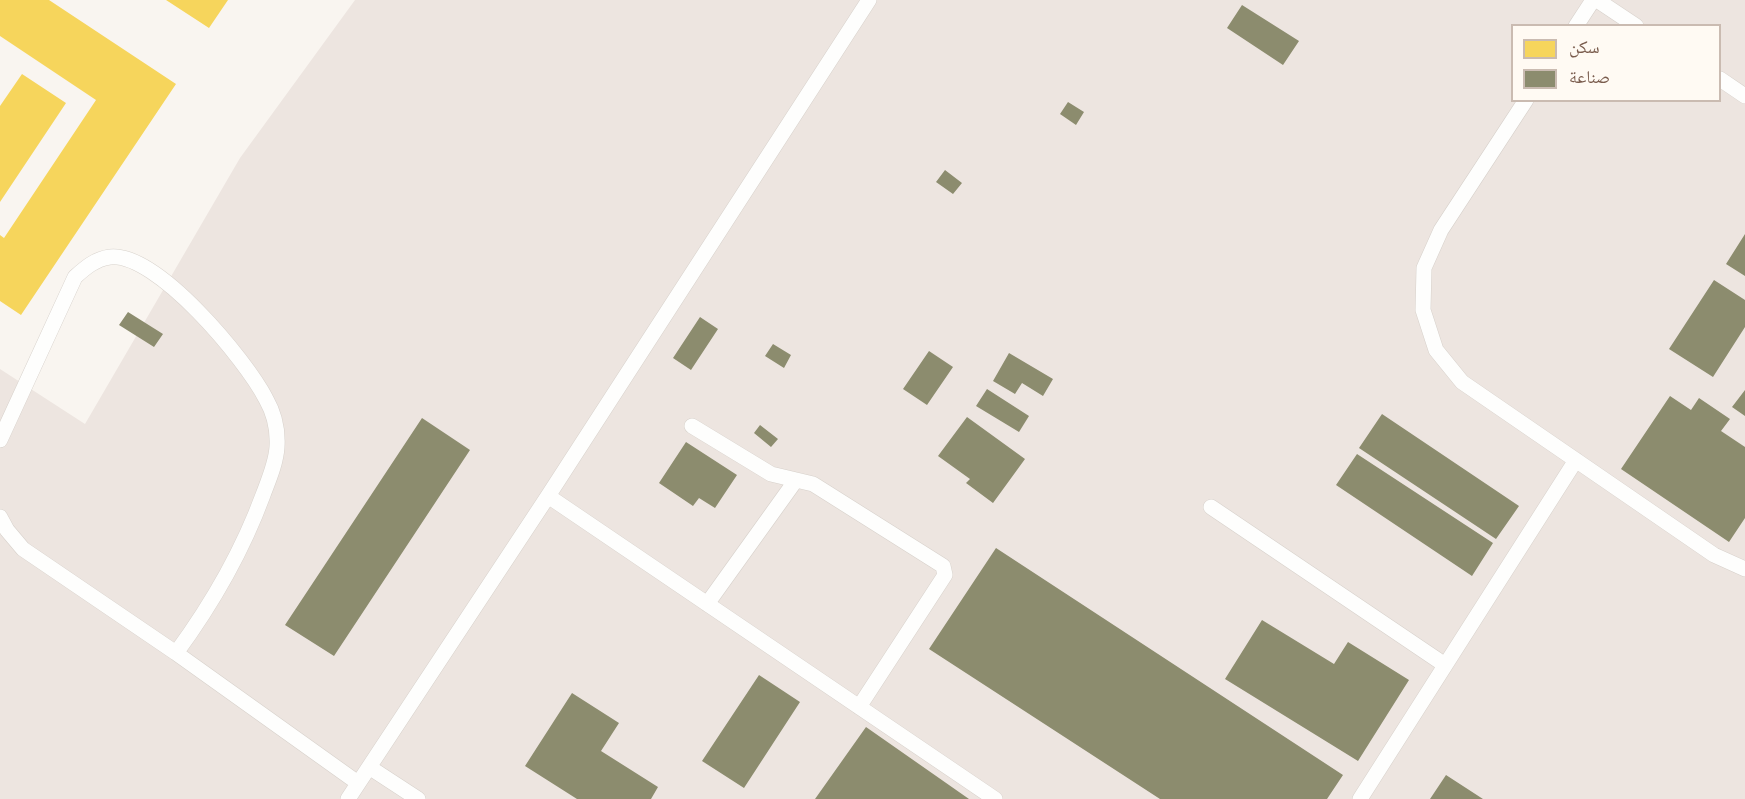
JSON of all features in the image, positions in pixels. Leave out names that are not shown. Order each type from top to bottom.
[{"type":"lane","points":[[348,799],[548,496],[869,0]]},
{"type":"lane","points":[[1577,24],[1595,0],[1633,24]]},
{"type":"lane","points":[[1721,81],[1745,96]]},
{"type":"lane","points":[[1525,102],[1441,230],[1424,268],[1423,310],[1436,350],[1462,382],[1714,555],[1745,569]]},
{"type":"lane","points":[[0,440],[75,277],[91,263],[110,257],[131,259],[149,269],[186,300],[231,349],[254,378],[267,400],[275,423],[277,447],[272,471],[241,548],[211,602],[176,653]]},
{"type":"lane","points":[[692,426],[771,474],[813,484],[944,566],[945,575],[859,707]]},
{"type":"lane","points":[[1360,799],[1576,460]]},
{"type":"lane","points":[[707,604],[796,480]]},
{"type":"lane","points":[[548,496],[995,799]]},
{"type":"lane","points":[[1211,507],[1445,665]]},
{"type":"lane","points":[[0,517],[7,530],[23,549],[176,653],[358,783]]},
{"type":"lane","points":[[369,767],[418,799]]},
{"type":"shaded area","points":[[355,0],[1745,0],[1745,799],[0,799],[0,369],[85,424],[240,158]]},
{"type":"building: سكن","points":[[0,0],[49,0],[176,84],[21,315],[0,301],[0,235],[4,238],[96,100],[0,36]]},
{"type":"building: سكن","points":[[166,0],[228,0],[209,28]]},
{"type":"building: سكن","points":[[22,74],[66,103],[0,202],[0,106]]},
{"type":"building: صناعة","points":[[1242,5],[1299,41],[1283,65],[1227,28]]},
{"type":"building: صناعة","points":[[1068,102],[1084,112],[1076,125],[1060,114]]},
{"type":"building: صناعة","points":[[945,170],[962,183],[953,194],[936,182]]},
{"type":"building: صناعة","points":[[1745,234],[1745,276],[1726,264]]},
{"type":"building: صناعة","points":[[1714,280],[1745,300],[1745,327],[1713,377],[1669,349]]},
{"type":"building: صناعة","points":[[128,312],[163,334],[154,347],[119,325]]},
{"type":"building: صناعة","points":[[700,317],[718,329],[691,370],[673,358]]},
{"type":"building: صناعة","points":[[773,344],[791,355],[784,368],[765,356]]},
{"type":"building: صناعة","points":[[929,351],[953,367],[927,405],[903,389]]},
{"type":"building: صناعة","points":[[1009,353],[1053,379],[1043,396],[1022,383],[1015,394],[993,381]]},
{"type":"building: صناعة","points":[[987,389],[1029,416],[1019,432],[976,406]]},
{"type":"building: صناعة","points":[[1745,390],[1745,416],[1732,407]]},
{"type":"building: صناعة","points":[[1670,396],[1691,410],[1699,398],[1730,419],[1721,431],[1745,447],[1745,518],[1729,542],[1621,469]]},
{"type":"building: صناعة","points":[[1382,414],[1519,506],[1496,539],[1359,448]]},
{"type":"building: صناعة","points":[[967,417],[1025,459],[993,503],[966,483],[970,479],[938,456]]},
{"type":"building: صناعة","points":[[422,418],[470,450],[334,656],[285,625]]},
{"type":"building: صناعة","points":[[760,425],[778,439],[771,447],[754,433]]},
{"type":"building: صناعة","points":[[686,442],[737,475],[715,508],[699,498],[693,506],[659,483]]},
{"type":"building: صناعة","points":[[1357,454],[1493,543],[1472,576],[1336,485]]},
{"type":"building: صناعة","points":[[996,548],[1343,775],[1327,799],[1160,799],[929,649]]},
{"type":"building: صناعة","points":[[1262,620],[1334,664],[1348,642],[1409,680],[1358,761],[1225,679]]},
{"type":"building: صناعة","points":[[759,675],[800,702],[744,788],[702,761]]},
{"type":"building: صناعة","points":[[572,693],[619,723],[601,751],[658,787],[651,799],[577,799],[525,766]]},
{"type":"building: صناعة","points":[[866,727],[969,799],[815,799]]},
{"type":"building: صناعة","points":[[1446,775],[1483,799],[1430,799]]}]
